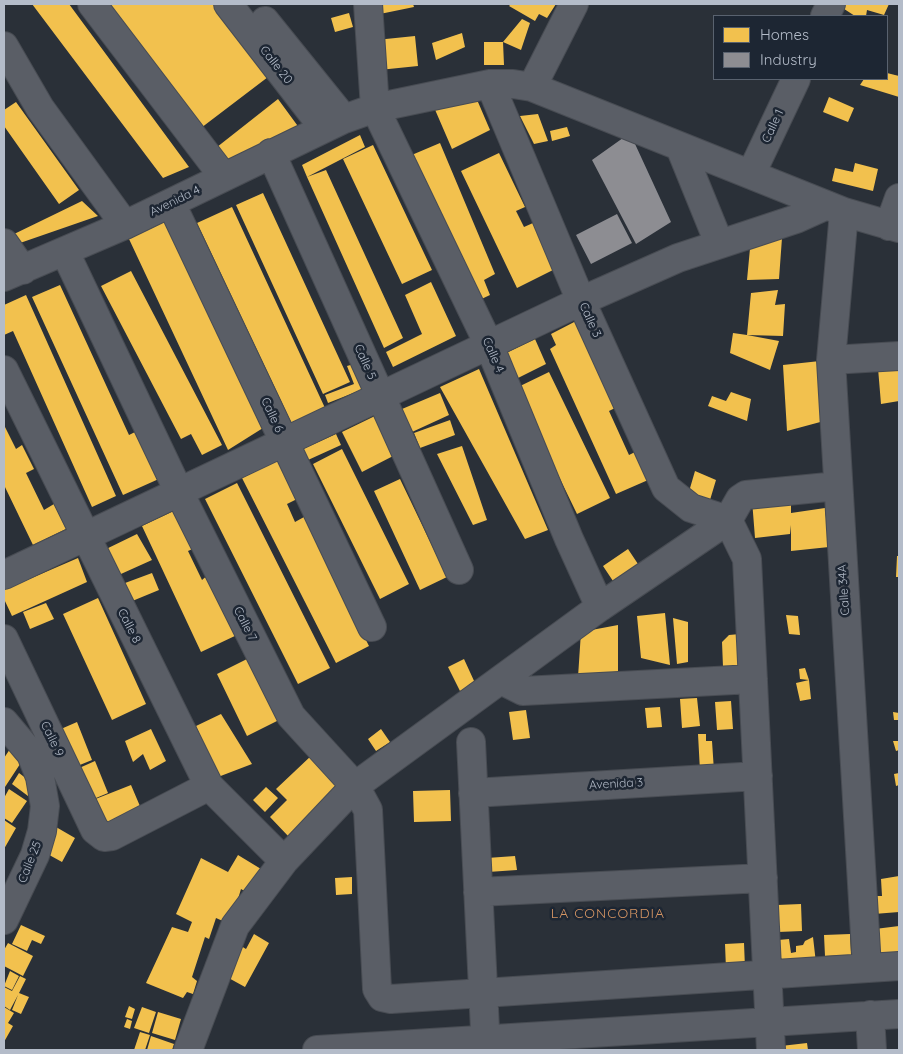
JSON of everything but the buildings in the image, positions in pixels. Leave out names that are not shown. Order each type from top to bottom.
[{"type":"street","points":[[92,4],[223,176]]},
{"type":"street","name":"Calle 20","points":[[228,4],[333,123]]},
{"type":"street","name":"Calle 20","points":[[251,4],[333,123]]},
{"type":"street","points":[[368,4],[376,108]]},
{"type":"street","points":[[532,87],[574,4]]},
{"type":"street","points":[[4,46],[40,108],[125,225]]},
{"type":"street","name":"Calle 1","points":[[751,174],[796,80]]},
{"type":"street","name":"Avenida 4","points":[[13,273],[125,225],[333,123],[376,108],[490,84],[513,84],[532,87],[836,209],[894,227]]},
{"type":"street","name":"Calle 3","points":[[490,84],[581,301],[666,488],[691,508],[728,520]]},
{"type":"street","name":"Calle 4","points":[[376,108],[489,345],[569,539],[600,607]]},
{"type":"street","points":[[680,147],[719,243]]},
{"type":"street","name":"Calle 5","points":[[271,154],[460,570]]},
{"type":"street","points":[[894,227],[899,198]]},
{"type":"street","name":"Calle 6","points":[[171,203],[372,627]]},
{"type":"street","points":[[4,575],[581,301],[678,258],[796,219],[836,209]]},
{"type":"street","name":"Calle 34A","points":[[836,209],[831,360],[867,968]]},
{"type":"street","points":[[4,243],[13,273]]},
{"type":"street","name":"Calle 7","points":[[65,252],[179,492],[291,716],[355,786],[368,810],[377,989],[382,997],[391,998],[483,993]]},
{"type":"street","points":[[831,360],[899,356]]},
{"type":"street","name":"Calle 8","points":[[4,370],[84,537],[209,786],[284,861]]},
{"type":"street","points":[[188,1050],[235,926],[284,861],[355,786],[600,607],[728,520],[740,498],[746,495],[838,486]]},
{"type":"street","points":[[728,520],[747,559],[771,1050]]},
{"type":"street","name":"Calle 9","points":[[4,639],[95,830],[104,837],[112,836],[209,786]]},
{"type":"street","points":[[501,680],[523,691],[753,679]]},
{"type":"street","name":"Calle 25","points":[[4,722],[31,754],[40,777],[45,806],[42,831],[35,855],[4,920]]},
{"type":"street","points":[[470,742],[485,1045]]},
{"type":"street","name":"Avenida 3","points":[[473,793],[758,776]]},
{"type":"street","points":[[478,892],[763,878]]},
{"type":"street","points":[[483,993],[899,966]]},
{"type":"street","points":[[317,1050],[485,1045],[770,1022],[899,1014]]},
{"type":"street","points":[[870,1015],[872,1050]]},
{"type":"district","name":"LA CONCORDIA","points":[[608,914]]}]
